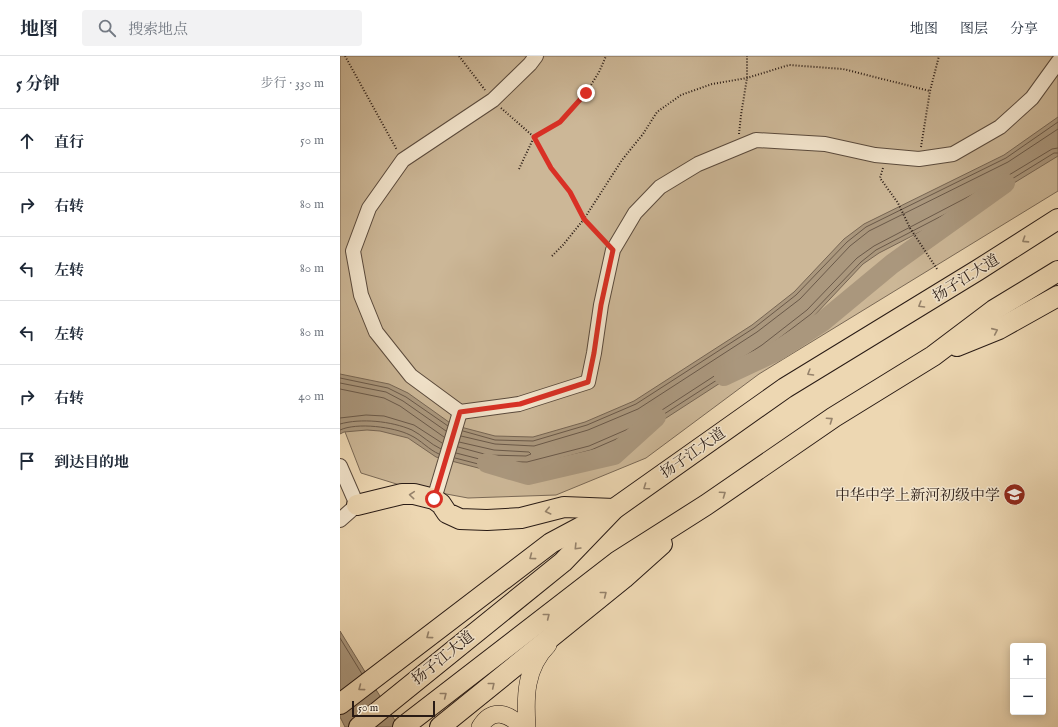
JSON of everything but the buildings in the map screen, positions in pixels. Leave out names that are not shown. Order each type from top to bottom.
[{"type":"highway","name":"扬子江大道","points":[[359,727],[563,562],[614,509],[785,388],[978,270],[1058,219]]},
{"type":"highway","name":"扬子江大道","points":[[408,723],[618,561],[706,505],[834,417],[933,356],[994,310],[1058,270]]},
{"type":"highway","points":[[933,356],[999,329],[1058,296]]},
{"type":"highway","points":[[357,506],[402,494],[414,494],[434,499],[441,504],[447,513],[460,518],[487,520],[521,518],[564,507],[614,509]]},
{"type":"highway","points":[[440,727],[586,607],[624,578],[706,505]]},
{"type":"highway","points":[[340,704],[551,543],[614,509]]},
{"type":"main road","points":[[527,727],[525,700],[532,668],[542,651],[586,607]]},
{"type":"main road","points":[[480,727],[490,715],[497,714],[506,716],[517,722],[522,727]]},
{"type":"street","points":[[536,56],[530,64],[493,100],[403,160],[369,208],[353,251],[361,294],[376,332],[411,376],[460,412],[520,404],[588,382],[601,305],[613,250],[635,213],[660,187],[698,164],[756,140],[825,144],[875,155],[919,159],[953,154],[1000,127],[1032,98],[1058,62]]},
{"type":"street","points":[[434,499],[460,412]]},
{"type":"street","points":[[340,466],[357,506],[340,520]]},
{"type":"path","points":[[345,56],[403,160]]},
{"type":"path","points":[[459,56],[493,100],[534,137],[551,168],[570,192],[584,219],[613,250]]},
{"type":"path","points":[[519,168],[534,137],[560,122],[581,99],[599,72],[606,56]]},
{"type":"path","points":[[738,147],[747,78],[747,56]]},
{"type":"path","points":[[919,159],[930,91],[939,56]]},
{"type":"path","points":[[552,256],[584,219],[622,160],[643,134],[656,112],[681,95],[712,84],[747,78],[789,65],[843,69],[930,91]]},
{"type":"path","points":[[884,165],[880,178],[898,203],[910,228],[937,269]]},
{"type":"shaded area","points":[[340,56],[1058,56],[1058,191],[759,374],[646,458],[556,495],[468,498],[403,486],[361,473],[340,419]]},
{"type":"water","points":[[1058,117],[1058,156],[1009,186],[879,253],[863,264],[813,317],[768,352],[646,431],[592,454],[528,471],[486,470],[436,457],[408,438],[380,431],[367,430],[344,432],[340,434],[340,374],[389,384],[408,393],[453,425],[495,436],[533,437],[585,422],[634,401],[752,325],[794,292],[844,239],[864,224],[1004,155]]},
{"type":"water","points":[[340,631],[399,727],[345,727],[340,717]]},
{"type":"waterway","points":[[724,376],[777,351],[822,322],[892,264],[1005,183]]},
{"type":"waterway","points":[[487,463],[528,475],[614,455],[656,417]]},
{"type":"place","name":"中华中学上新河初级中学","points":[[1015,495]]},
{"type":"route","points":[[434,499],[460,412],[520,404],[588,382],[601,305],[613,250],[584,219],[570,192],[551,168],[534,137],[560,122],[586,93]]}]
